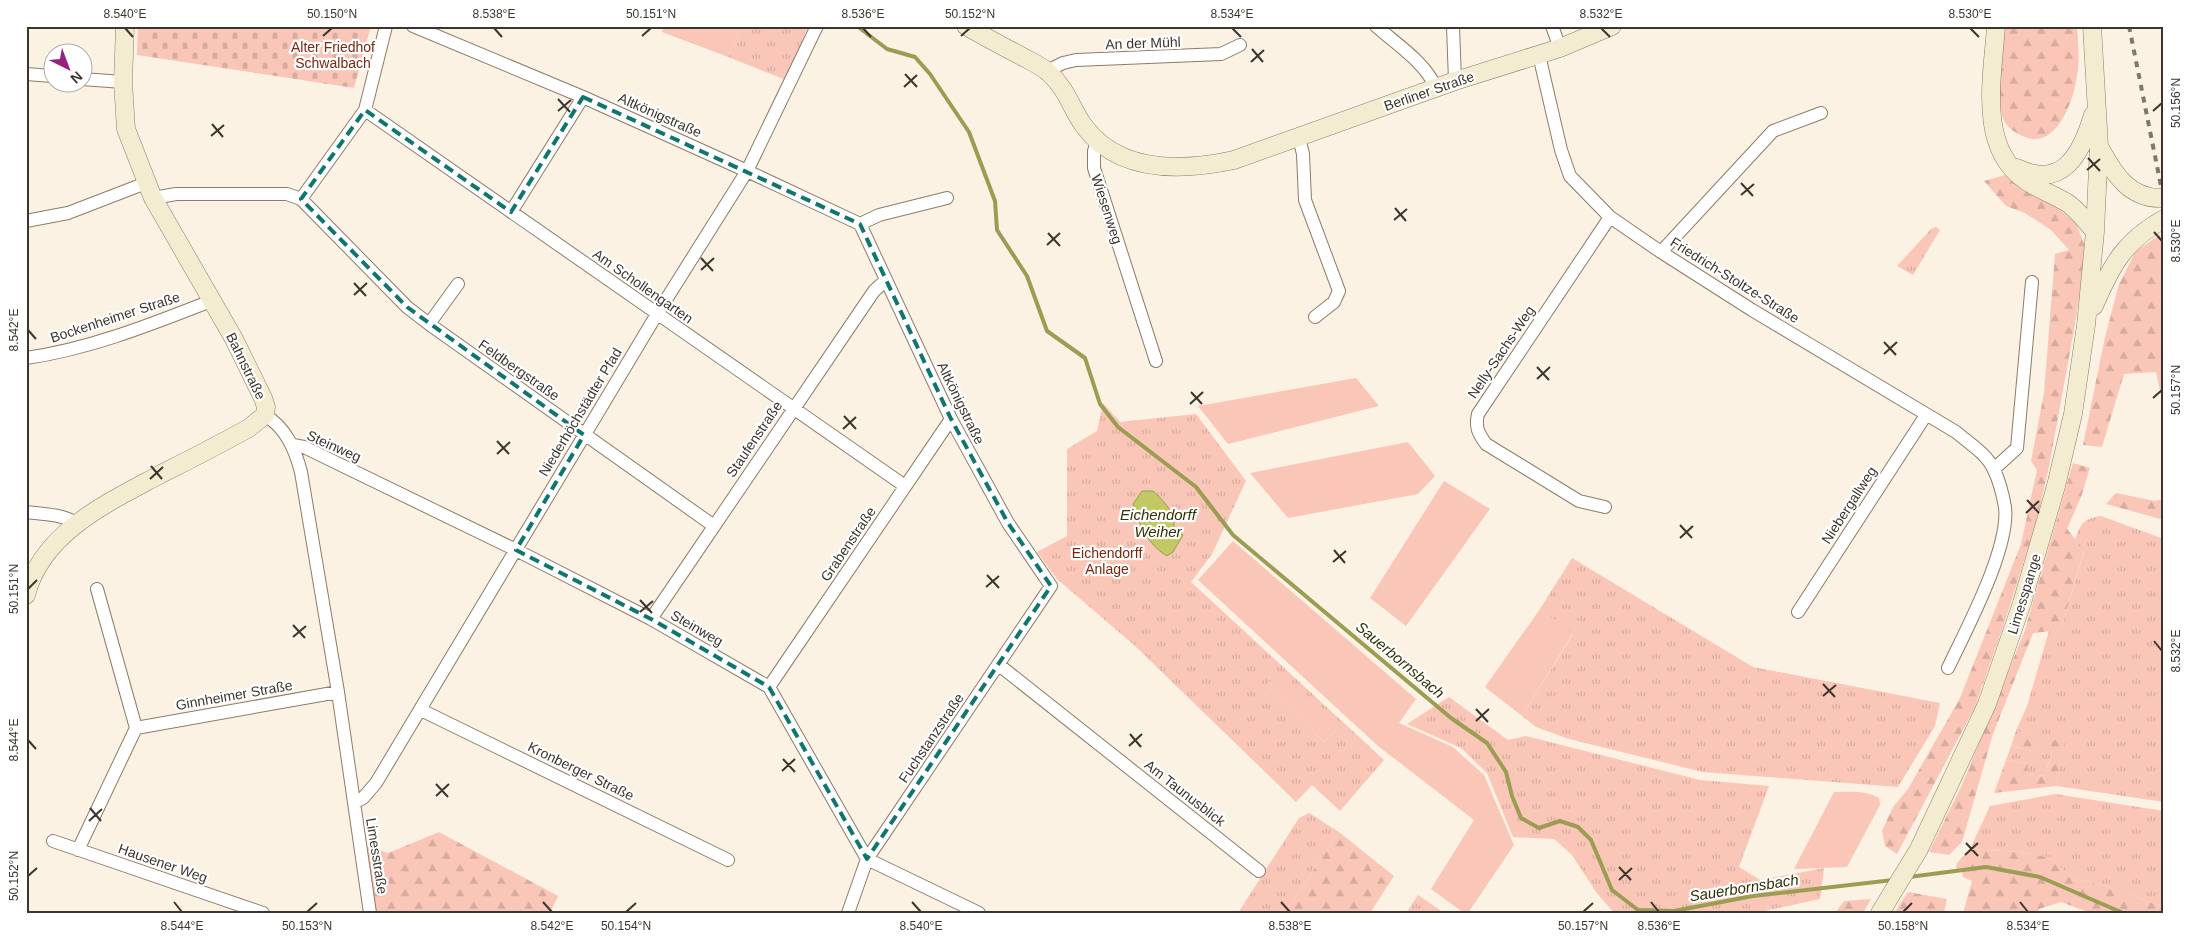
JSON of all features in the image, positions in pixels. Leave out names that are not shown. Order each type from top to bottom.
[{"type":"main road","name":"Bahnstraße","points":[[126,26],[123,82],[126,129],[149,191],[234,339],[263,398],[265,415]]},
{"type":"main road","points":[[966,26],[1048,71],[1064,88],[1083,125],[1096,141]]},
{"type":"main road","name":"Berliner Straße","points":[[1096,141],[1122,158],[1151,165],[1187,168],[1234,160],[1455,81],[1560,48],[1612,26]]},
{"type":"main road","points":[[1996,26],[1993,123],[1997,143],[2008,162],[2024,179],[2069,205],[2095,232]]},
{"type":"main road","points":[[2086,325],[2095,232],[2099,146],[2092,26]]},
{"type":"main road","points":[[2008,162],[2031,174],[2044,175],[2064,168],[2073,160],[2085,141],[2096,108]]},
{"type":"main road","points":[[2099,146],[2111,169],[2120,181],[2131,190],[2144,196],[2164,198]]},
{"type":"main road","points":[[2086,325],[2115,261],[2137,236],[2164,219]]},
{"type":"main road","name":"Limesspange","points":[[1880,912],[1919,848],[1987,704],[2022,603],[2056,486],[2073,414],[2086,325]]},
{"type":"main road","points":[[26,595],[36,568],[76,523],[107,502],[249,428],[265,415]]},
{"type":"street","points":[[26,221],[149,191],[176,194],[287,194],[301,199],[365,110],[386,26]]},
{"type":"street","name":"Altkönigstraße","points":[[413,26],[583,97],[860,224],[951,419],[1008,523],[1051,586]]},
{"type":"street","name":"Niederhöchstädter Pfad","points":[[354,803],[363,798],[372,789],[657,314],[748,171],[817,26]]},
{"type":"street","points":[[1376,26],[1422,67],[1436,88]]},
{"type":"street","points":[[1453,26],[1455,81]]},
{"type":"street","points":[[1552,26],[1560,48]]},
{"type":"street","name":"An der Mühl","points":[[1048,71],[1063,63],[1076,60],[1221,54],[1240,45]]},
{"type":"street","name":"Friedrich-Stoltze-Straße","points":[[1539,55],[1561,150],[1570,176],[1610,217],[1752,310],[1977,448],[1994,469],[2005,507],[2002,537],[1983,593],[1948,668]]},
{"type":"street","points":[[26,74],[42,75]]},
{"type":"street","points":[[92,80],[123,82]]},
{"type":"street","points":[[511,212],[583,97]]},
{"type":"street","name":"Am Schollengarten","points":[[365,110],[905,486]]},
{"type":"street","points":[[1661,252],[1773,131],[1821,113]]},
{"type":"street","points":[[1299,138],[1303,154],[1306,200],[1339,291],[1334,302],[1316,317]]},
{"type":"street","name":"Wiesenweg","points":[[1096,141],[1094,168],[1156,361]]},
{"type":"street","points":[[860,224],[880,215],[947,198]]},
{"type":"street","name":"Feldbergstraße","points":[[301,199],[401,301],[428,324],[714,526]]},
{"type":"street","name":"Nelly-Sachs-Weg","points":[[1605,507],[1579,501],[1486,444],[1479,434],[1476,424],[1478,414],[1610,217]]},
{"type":"street","name":"Staufenstraße","points":[[652,619],[792,409],[874,291],[886,280]]},
{"type":"street","points":[[1994,469],[2017,448],[2032,282]]},
{"type":"street","points":[[428,324],[458,284]]},
{"type":"street","name":"Bockenheimer Straße","points":[[26,358],[86,344],[149,325],[211,301]]},
{"type":"street","name":"Bahnstraße","points":[[265,415],[276,424],[293,445],[301,472],[338,692],[354,803]]},
{"type":"street","name":"Niebergallweg","points":[[1798,612],[1926,415]]},
{"type":"street","name":"Grabenstraße","points":[[769,687],[951,419]]},
{"type":"street","name":"Steinweg","points":[[293,445],[304,447],[516,550],[652,619],[769,687]]},
{"type":"street","points":[[26,512],[68,518],[76,523]]},
{"type":"street","name":"Fuchstanzstraße","points":[[848,913],[867,859],[1051,586]]},
{"type":"street","points":[[78,850],[136,728],[97,588]]},
{"type":"street","name":"Am Taunusblick","points":[[999,665],[1259,871]]},
{"type":"street","points":[[769,687],[867,859],[979,913]]},
{"type":"street","name":"Ginnheimer Straße","points":[[136,728],[338,692]]},
{"type":"street","name":"Kronberger Straße","points":[[421,710],[728,860]]},
{"type":"street","name":"Limesstraße","points":[[354,803],[370,913]]},
{"type":"street","name":"Hausener Weg","points":[[53,841],[263,913]]},
{"type":"highlighted area","points":[[583,97],[860,224],[951,419],[1008,523],[1051,586],[867,859],[769,687],[651,619],[516,550],[584,435],[407,307],[301,199],[365,110],[511,212]]},
{"type":"green space","name":"Alter Friedhof Schwalbach","points":[[138,26],[371,26],[354,88],[137,55]]},
{"type":"green space","points":[[664,26],[741,26],[728,57],[662,32]]},
{"type":"green space","points":[[741,26],[808,26],[786,80],[728,57]]},
{"type":"green space","points":[[2003,26],[2077,26],[2078,70],[2072,97],[2062,120],[2046,136],[2036,139],[2022,136],[2004,121],[1998,95]]},
{"type":"green space","points":[[2005,175],[2053,204],[2076,223],[2086,249],[2075,324],[2049,467],[2036,523],[2003,627],[1975,707],[1897,854],[1885,846],[1882,831],[1893,807],[1908,789],[1960,698],[2021,544],[2037,470],[2031,461],[2044,393],[2055,254],[2069,250],[2051,230],[2025,213],[2006,206],[1984,181]]},
{"type":"green space","points":[[1936,227],[1940,230],[1913,275],[1897,266],[1932,228]]},
{"type":"green space","points":[[2160,235],[2164,257],[2164,410],[2156,372],[2124,374],[2102,447],[2083,445],[2105,337],[2119,284],[2136,251]]},
{"type":"green space","points":[[1356,378],[1379,406],[1228,444],[1198,406]]},
{"type":"green space","name":"Eichendorff Anlage","points":[[1103,403],[1120,422],[1196,414],[1246,481],[1212,554],[1191,582],[1384,760],[1340,811],[1312,785],[1296,802],[1134,645],[1057,579],[1037,552],[1067,536],[1067,449],[1097,431]],"holes":[[[1266,685],[1337,729],[1324,742]]]},
{"type":"green space","points":[[1408,442],[1435,476],[1418,494],[1288,518],[1250,473]]},
{"type":"green space","points":[[2073,463],[2090,468],[2081,497],[2067,529],[2084,550],[2061,630],[2033,633],[1993,734],[1962,842],[1949,855],[1929,852],[1962,785],[2025,630]]},
{"type":"green space","points":[[1444,481],[1490,509],[1406,626],[1370,598]]},
{"type":"green space","points":[[2116,493],[2155,501],[2164,499],[2164,520],[2106,504]]},
{"type":"green space","points":[[2101,516],[2164,539],[2164,802],[2056,786],[2064,742],[2016,731],[2027,706],[2049,631],[2061,630],[2084,551],[2075,540],[2077,534],[2086,520]]},
{"type":"green space","points":[[1233,541],[1416,699],[1399,723],[1453,747],[1484,775],[1514,845],[1468,913],[1464,913],[1431,889],[1474,820],[1378,746],[1198,580]]},
{"type":"green space","points":[[1572,558],[1753,667],[1940,703],[1935,726],[1898,787],[1703,772],[1569,739],[1536,727],[1522,716],[1573,634],[1540,609]]},
{"type":"green space","points":[[1540,609],[1573,633],[1522,716],[1485,687]]},
{"type":"green space","points":[[1279,672],[1337,729],[1324,742],[1266,685]]},
{"type":"green space","points":[[1449,697],[1508,740],[1526,736],[1700,780],[1769,786],[1739,867],[1760,880],[1824,868],[1820,899],[1756,913],[1614,913],[1596,892],[1572,855],[1554,839],[1513,837],[1487,773],[1461,748],[1407,724]]},
{"type":"green space","points":[[2016,731],[2065,742],[2056,786],[1994,793],[2006,760],[2028,764],[2027,774],[2045,776],[2052,752],[2035,746],[2033,751],[2011,746]]},
{"type":"green space","points":[[2011,746],[2033,751],[2035,746],[2052,751],[2045,776],[2027,774],[2028,764],[2006,760]]},
{"type":"green space","points":[[1834,792],[1857,792],[1874,795],[1879,798],[1880,805],[1847,867],[1794,869]]},
{"type":"green space","points":[[2055,794],[2164,811],[2164,907],[2111,888],[2071,877],[2051,858],[2019,852],[1970,849],[1990,806]]},
{"type":"green space","points":[[1309,813],[1339,832],[1285,913],[1238,913],[1299,818]]},
{"type":"green space","points":[[439,832],[558,896],[550,913],[375,913],[367,846],[388,853]]},
{"type":"green space","points":[[1339,832],[1394,876],[1370,913],[1285,913]]},
{"type":"green space","points":[[1970,849],[2019,852],[2052,858],[2071,877],[2111,888],[2164,907],[2164,913],[2091,913],[2061,902],[2039,909],[2038,913],[1963,913],[1972,881],[1963,877],[1962,872],[1956,868],[1957,863]]},
{"type":"green space","points":[[1908,892],[1947,899],[1944,913],[1894,913]]},
{"type":"green space","points":[[1418,895],[1444,913],[1406,913]]},
{"type":"green space","points":[[1871,899],[1863,913],[1835,913],[1844,901]]},
{"type":"water","name":"Eichendorff Weiher","points":[[1142,491],[1153,491],[1161,499],[1171,512],[1174,529],[1183,535],[1173,552],[1167,556],[1149,540],[1138,519],[1133,504]]},
{"type":"waterway","name":"Sauerbornsbach","points":[[857,26],[887,49],[915,57],[930,74],[969,132],[995,201],[997,230],[1027,276],[1047,331],[1085,358],[1100,404],[1118,427],[1196,487],[1233,535],[1451,718],[1487,743],[1506,772],[1512,796],[1521,818],[1539,828],[1560,821],[1578,827],[1591,840],[1612,890],[1638,910],[1674,911],[1753,896],[1893,880]]},
{"type":"waterway","name":"Sauerbornsbach","points":[[1909,877],[1986,867],[2040,877],[2123,913]]},
{"type":"railway","points":[[2129,26],[2161,186]]}]
